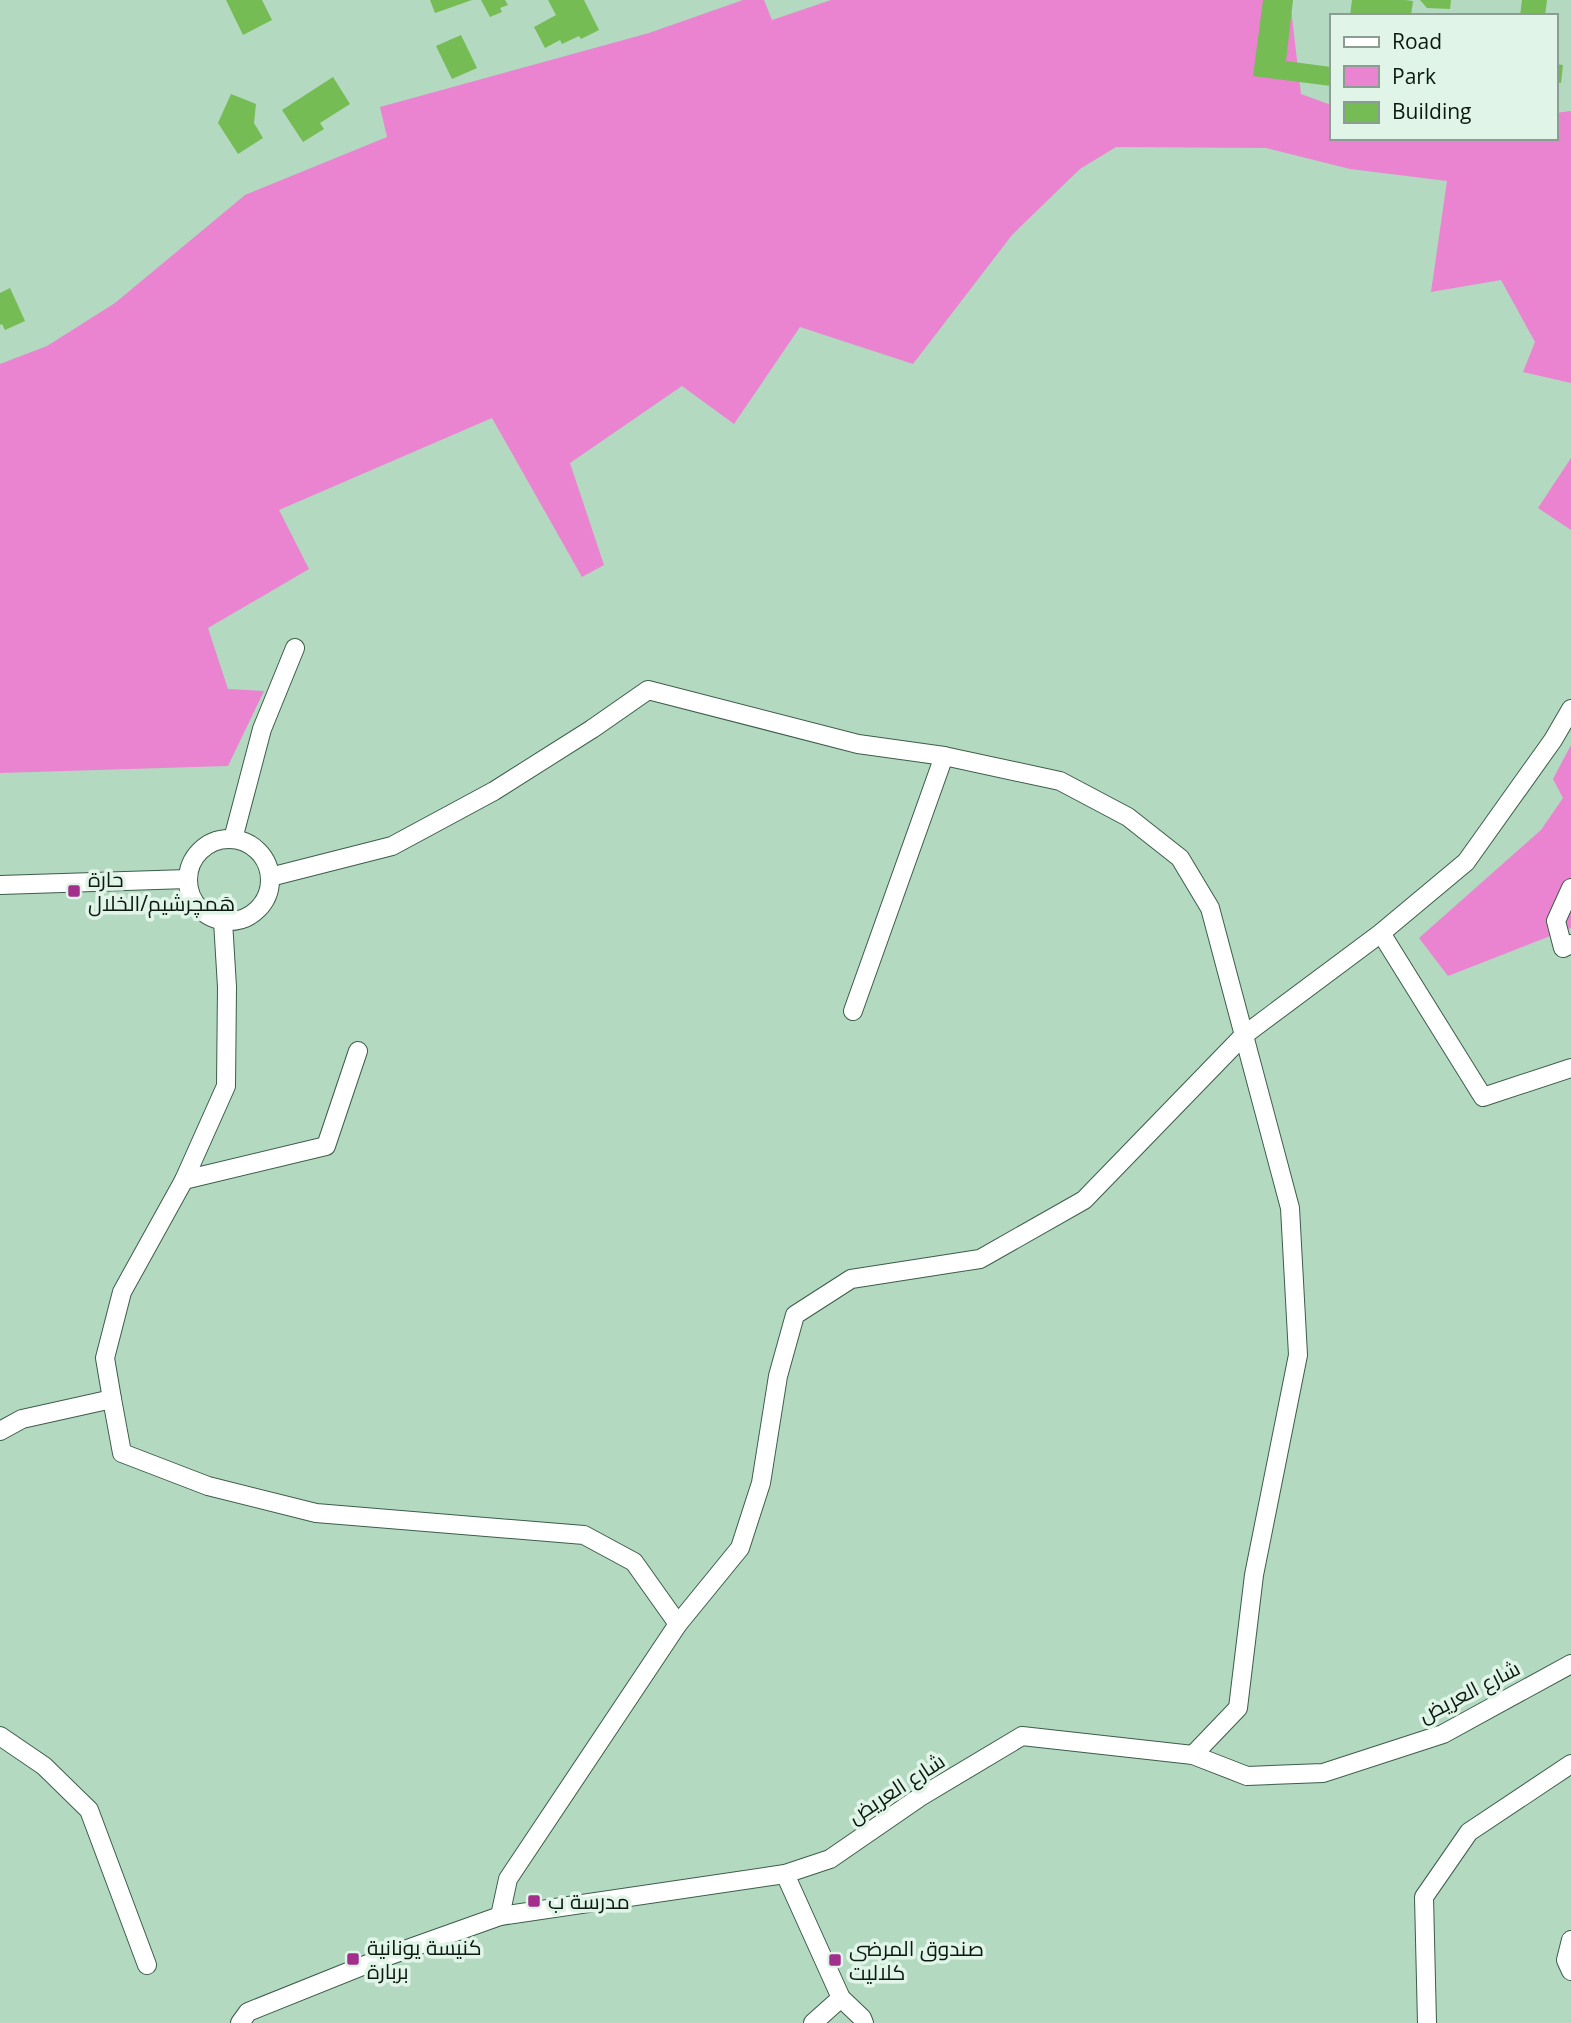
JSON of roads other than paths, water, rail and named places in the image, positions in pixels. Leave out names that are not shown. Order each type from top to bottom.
[{"type":"street","points":[[233,839],[261,729],[295,648]]},
{"type":"street","points":[[270,877],[392,846],[494,791],[648,690],[858,744],[944,756],[1060,781],[1128,817],[1180,858],[1210,908],[1290,1208],[1298,1355],[1254,1575],[1238,1708],[1193,1755]]},
{"type":"street","points":[[500,1916],[508,1879],[678,1624],[740,1548],[761,1483],[778,1376],[795,1315],[851,1279],[980,1259],[1084,1200],[1243,1036],[1381,933],[1466,862],[1553,740],[1571,709]]},
{"type":"street","points":[[853,1011],[944,756]]},
{"type":"street","points":[[233,839],[247,843],[258,851],[267,863],[270,877],[265,901],[247,917],[223,921],[201,911],[189,891],[190,866],[197,854],[207,845],[219,840],[233,839]]},
{"type":"street","points":[[0,886],[188,879]]},
{"type":"street","points":[[1571,888],[1556,921],[1563,948],[1571,944]]},
{"type":"street","points":[[223,921],[227,987],[226,1086],[184,1180],[122,1292],[105,1358],[122,1453],[208,1486],[316,1513],[584,1535],[634,1562],[678,1624]]},
{"type":"street","points":[[1381,933],[1483,1097],[1571,1068]]},
{"type":"street","points":[[184,1180],[326,1146],[358,1051]]},
{"type":"street","points":[[0,1431],[22,1419],[112,1399]]},
{"type":"street","name":"شارع العريض","points":[[240,2023],[248,2012],[384,1957],[500,1916],[785,1874],[830,1859],[920,1797],[1022,1736],[1193,1755],[1247,1776],[1323,1773],[1443,1734],[1571,1664]]},
{"type":"street","points":[[0,1736],[44,1766],[89,1810],[148,1965]]},
{"type":"street","points":[[1427,2023],[1424,1896],[1469,1832],[1571,1764]]},
{"type":"street","points":[[785,1874],[841,1998],[864,2023]]},
{"type":"street","points":[[1571,1940],[1566,1960],[1571,1971]]},
{"type":"street","points":[[813,2023],[841,1998]]},
{"type":"place","name":"حارة هَمچرشيم/الخلال","points":[[74,891]]},
{"type":"place","name":"مدرسة ب","points":[[534,1901]]},
{"type":"place","name":"كنيسة يونانية بربارة","points":[[353,1959]]},
{"type":"place","name":"صندوق المرضى كلاليت","points":[[835,1960]]}]
